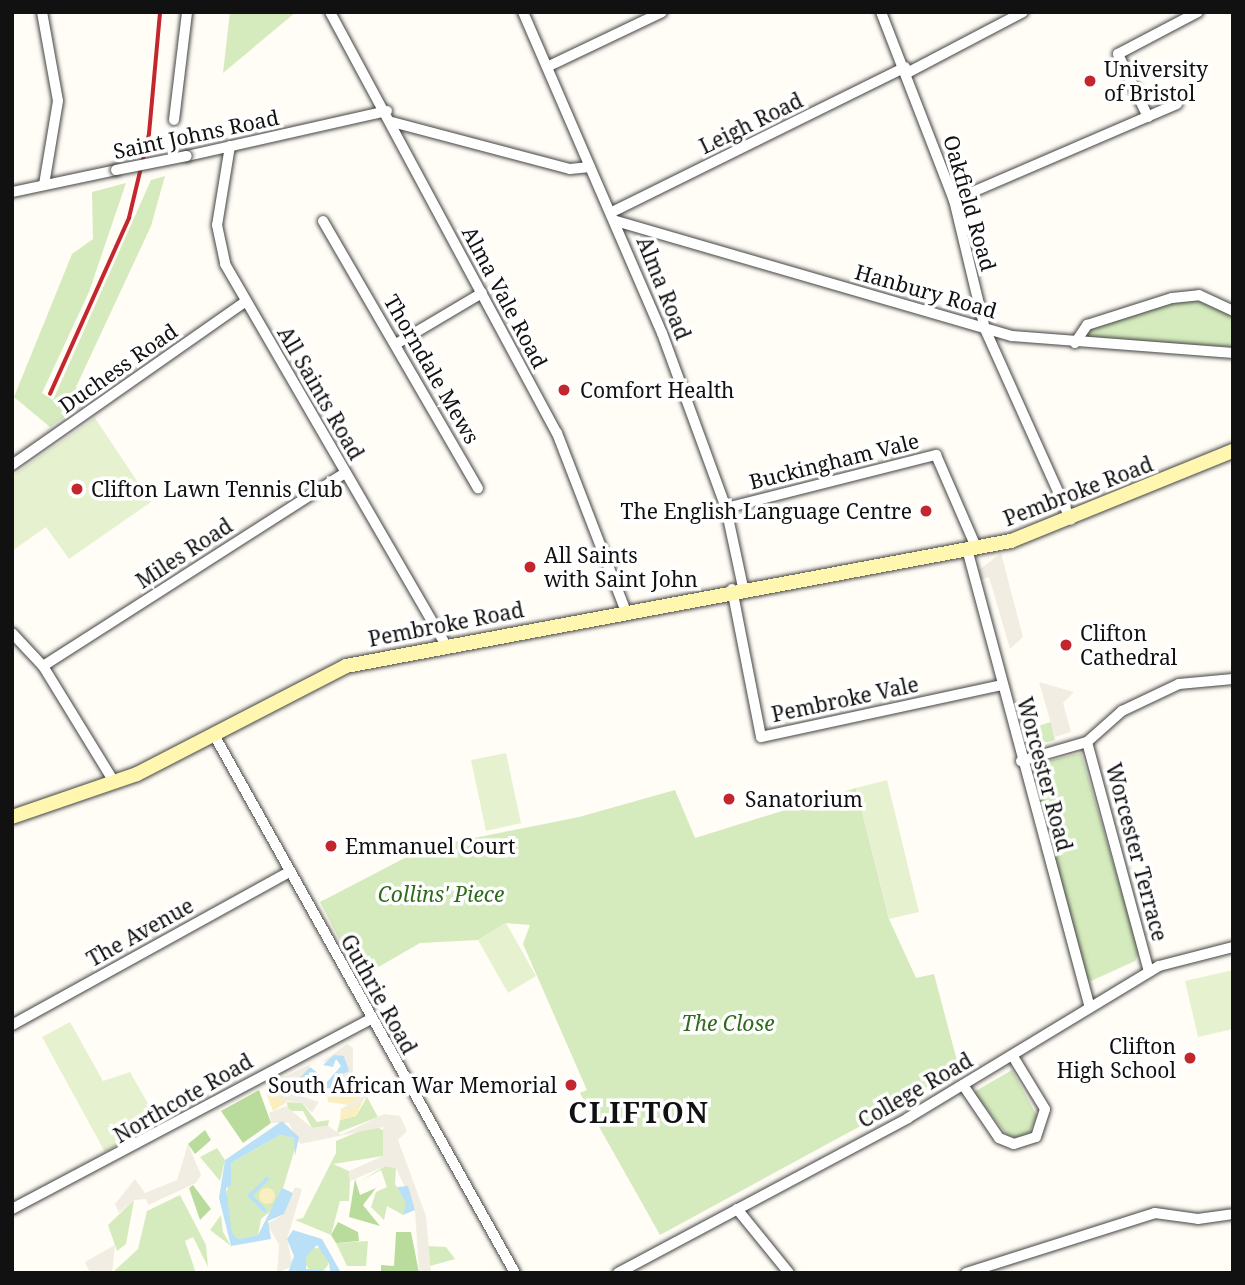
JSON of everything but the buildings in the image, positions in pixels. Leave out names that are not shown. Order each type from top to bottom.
[{"type":"main road","name":"Pembroke Road","points":[[12,817],[114,782],[336,670],[625,609],[972,548],[1071,520],[1231,456]]},
{"type":"street","points":[[42,12],[58,101],[44,185]]},
{"type":"street","points":[[174,120],[187,12]]},
{"type":"street","name":"Alma Vale Road","points":[[330,12],[557,433],[625,609]]},
{"type":"street","name":"Alma Road","points":[[523,12],[614,216],[726,508],[738,588]]},
{"type":"street","points":[[549,66],[662,12]]},
{"type":"street","name":"Oakfield Road","points":[[881,12],[906,70],[954,200],[985,329],[1071,520]]},
{"type":"street","name":"Leigh Road","points":[[614,216],[1023,12]]},
{"type":"street","points":[[1148,117],[1118,54],[1178,16],[1198,12]]},
{"type":"street","points":[[954,200],[1177,104]]},
{"type":"street","name":"Saint Johns Road","points":[[12,191],[230,146],[389,117],[570,169],[590,167]]},
{"type":"street","name":"All Saints Road","points":[[230,146],[218,245],[245,302],[446,645]]},
{"type":"street","name":"Hanbury Road","points":[[614,216],[985,329],[1075,342],[1233,353]]},
{"type":"street","name":"Thorndale Mews","points":[[323,221],[478,488]]},
{"type":"street","points":[[396,344],[482,293]]},
{"type":"street","points":[[1075,342],[1087,325],[1172,298],[1199,295],[1233,311]]},
{"type":"street","name":"Duchess Road","points":[[12,465],[245,302]]},
{"type":"street","name":"Buckingham Vale","points":[[726,508],[936,455],[972,548]]},
{"type":"street","name":"Miles Road","points":[[43,666],[345,473]]},
{"type":"street","name":"Worcester Road","points":[[972,548],[1021,761],[1090,1007]]},
{"type":"street","name":"Pembroke Vale","points":[[738,588],[761,737],[1002,685]]},
{"type":"street","points":[[12,633],[43,666],[114,782]]},
{"type":"street","points":[[1021,761],[1087,742],[1140,700],[1179,684],[1233,679]]},
{"type":"street","name":"Guthrie Road","points":[[213,733],[287,873],[515,1273]]},
{"type":"street","name":"Worcester Terrace","points":[[1087,742],[1149,972]]},
{"type":"street","name":"The Avenue","points":[[12,1025],[287,873]]},
{"type":"street","name":"College Road","points":[[618,1273],[962,1085],[1149,972],[1233,947]]},
{"type":"street","name":"Northcote Road","points":[[12,1209],[372,1019]]},
{"type":"street","points":[[962,1085],[999,1138],[1014,1144],[1036,1137],[1045,1109],[1012,1055]]},
{"type":"street","points":[[737,1209],[789,1273]]},
{"type":"street","points":[[966,1273],[1156,1213],[1198,1219],[1233,1214]]},
{"type":"green space","points":[[230,12],[296,12],[223,73]]},
{"type":"green space","points":[[165,176],[151,226],[76,387],[85,402],[50,427],[14,397],[72,254],[93,239],[92,192],[126,183],[89,292],[42,393],[53,400],[151,180]]},
{"type":"green space","points":[[1190,300],[1216,305],[1233,318],[1233,347],[1082,339],[1094,326],[1148,307]]},
{"type":"green space","name":"Clifton Lawn Tennis Club","points":[[95,418],[151,502],[69,559],[46,527],[12,551],[12,476]]},
{"type":"green space","points":[[1051,722],[1055,740],[1035,742],[1025,730]]},
{"type":"green space","points":[[506,753],[521,823],[486,831],[471,760]]},
{"type":"green space","points":[[1081,753],[1139,952],[1135,961],[1091,981],[1085,978],[1033,772],[1036,764]]},
{"type":"green space","points":[[887,780],[919,912],[889,919],[856,788]]},
{"type":"green space","name":"The Close","points":[[856,788],[889,919],[916,978],[934,974],[960,1072],[660,1235],[580,1093],[587,1090],[523,944],[530,925],[506,923],[478,940],[420,943],[368,973],[357,954],[349,958],[320,902],[424,848],[579,817],[675,790],[695,838]]},
{"type":"green space","points":[[506,923],[536,976],[508,993],[478,940]]},
{"type":"green space","points":[[1233,970],[1233,1029],[1198,1037],[1185,981]]},
{"type":"green space","points":[[70,1022],[103,1081],[130,1072],[158,1121],[105,1152],[42,1037]]},
{"type":"green space","points":[[1012,1070],[1037,1116],[1028,1135],[1017,1138],[1007,1135],[974,1092]]},
{"type":"green space","points":[[259,1090],[271,1123],[243,1143],[221,1111]]},
{"type":"green space","points":[[367,1097],[378,1117],[337,1133],[340,1120],[356,1116]]},
{"type":"green space","points":[[287,1102],[302,1103],[317,1122],[329,1120],[328,1126],[312,1128],[303,1111],[288,1111]]},
{"type":"green space","points":[[374,1125],[386,1132],[383,1156],[333,1164],[349,1171],[350,1181],[349,1201],[340,1201],[331,1235],[295,1220],[303,1218],[336,1153],[336,1141]]},
{"type":"green space","points":[[205,1130],[211,1140],[195,1154],[188,1144]]},
{"type":"green space","points":[[280,1135],[294,1138],[296,1145],[278,1205],[261,1219],[258,1235],[238,1239],[231,1233],[226,1199],[231,1163]]},
{"type":"green space","points":[[217,1148],[225,1160],[220,1181],[200,1157]]},
{"type":"green space","points":[[385,1166],[396,1168],[395,1184],[407,1203],[403,1215],[387,1206],[384,1220],[371,1207],[376,1192],[387,1187],[381,1170],[362,1180]]},
{"type":"green space","points":[[355,1179],[360,1195],[376,1188],[363,1205],[380,1226],[349,1217]]},
{"type":"green space","points":[[193,1185],[211,1209],[200,1220],[189,1188]]},
{"type":"green space","points":[[180,1195],[206,1245],[208,1267],[193,1237],[185,1241],[196,1273],[112,1273],[138,1249],[147,1211]]},
{"type":"green space","points":[[134,1200],[126,1244],[117,1251],[108,1225]]},
{"type":"green space","points":[[221,1215],[223,1232],[231,1246],[210,1230]]},
{"type":"green space","points":[[338,1222],[358,1232],[359,1241],[336,1243],[331,1235]]},
{"type":"green space","points":[[396,1232],[411,1232],[419,1273],[381,1273],[381,1265],[394,1266]]},
{"type":"green space","points":[[368,1241],[366,1266],[347,1266],[336,1243]]},
{"type":"green space","points":[[427,1246],[446,1247],[455,1259],[430,1266]]},
{"type":"green space","points":[[317,1248],[325,1252],[329,1260],[325,1268],[317,1272],[309,1268],[305,1260],[309,1252]]},
{"type":"sand","points":[[277,1078],[287,1102],[273,1111],[265,1090]]},
{"type":"sand","points":[[344,1084],[360,1086],[361,1097],[349,1105],[328,1102],[327,1095]]},
{"type":"sand","points":[[364,1099],[356,1116],[340,1120],[341,1109]]},
{"type":"sand","points":[[264,1188],[270,1188],[275,1196],[273,1202],[264,1204],[259,1199],[259,1193]]},
{"type":"shaded area","points":[[1001,553],[1023,637],[1010,649],[989,577],[981,579],[979,570]]},
{"type":"shaded area","points":[[1039,682],[1074,692],[1063,703],[1071,732],[1055,737]]},
{"type":"shaded area","points":[[347,1044],[353,1048],[353,1079],[360,1078],[370,1095],[352,1108],[341,1109],[361,1097],[360,1086],[338,1080],[346,1058],[322,1062]]},
{"type":"shaded area","points":[[311,1064],[300,1082],[286,1091],[319,1102],[312,1113],[302,1103],[281,1100],[277,1091],[278,1080]]},
{"type":"shaded area","points":[[286,1106],[312,1128],[328,1126],[341,1135],[384,1114],[400,1116],[407,1131],[398,1140],[426,1216],[431,1273],[419,1273],[415,1210],[396,1168],[385,1166],[350,1181],[349,1171],[383,1156],[383,1127],[300,1144],[289,1123],[271,1123],[269,1113]]},
{"type":"shaded area","points":[[188,1144],[201,1175],[196,1183],[148,1205],[146,1199],[134,1200],[119,1213],[115,1204],[135,1179],[145,1193],[177,1180]]},
{"type":"shaded area","points":[[295,1187],[302,1189],[287,1239],[293,1266],[277,1273],[279,1245],[267,1224],[284,1214]]},
{"type":"shaded area","points":[[115,1245],[112,1273],[90,1273],[85,1262]]},
{"type":"water","points":[[334,1055],[344,1056],[349,1071],[340,1075],[339,1092],[327,1095],[327,1082],[341,1066],[336,1059],[333,1067],[323,1065]]},
{"type":"water","points":[[310,1067],[319,1074],[297,1095],[294,1084]]},
{"type":"water","points":[[282,1121],[299,1137],[295,1156],[294,1138],[280,1135],[231,1163],[231,1185],[226,1188],[232,1233],[238,1239],[258,1235],[282,1188],[293,1193],[284,1214],[268,1221],[271,1239],[231,1246],[219,1198],[225,1160]]},
{"type":"water","points":[[408,1186],[415,1210],[403,1215],[406,1203],[397,1187]]},
{"type":"water","points":[[293,1230],[322,1239],[340,1271],[360,1273],[288,1273],[294,1256],[287,1239]],"holes":[[[317,1245],[329,1263],[330,1271],[306,1269],[306,1257]]]},
{"type":"waterway","points":[[265,1211],[250,1196],[267,1179]]},
{"type":"railway","points":[[50,394],[129,218],[149,134],[160,12]]},
{"type":"place","name":"University of Bristol","points":[[1090,81]]},
{"type":"place","name":"Comfort Health","points":[[564,390]]},
{"type":"place","name":"Clifton Lawn Tennis Club","points":[[77,489]]},
{"type":"place","name":"The English Language Centre","points":[[926,511]]},
{"type":"place","name":"All Saints with Saint John","points":[[530,567]]},
{"type":"place","name":"Clifton Cathedral","points":[[1066,645]]},
{"type":"place","name":"Sanatorium","points":[[729,799]]},
{"type":"place","name":"Emmanuel Court","points":[[331,846]]},
{"type":"place","name":"Clifton High School","points":[[1190,1058]]},
{"type":"place","name":"South African War Memorial","points":[[571,1085]]},
{"type":"district","name":"CLIFTON","points":[[639,1112]]},
{"type":"park label","name":"Collins' Piece","points":[[441,894]]}]
